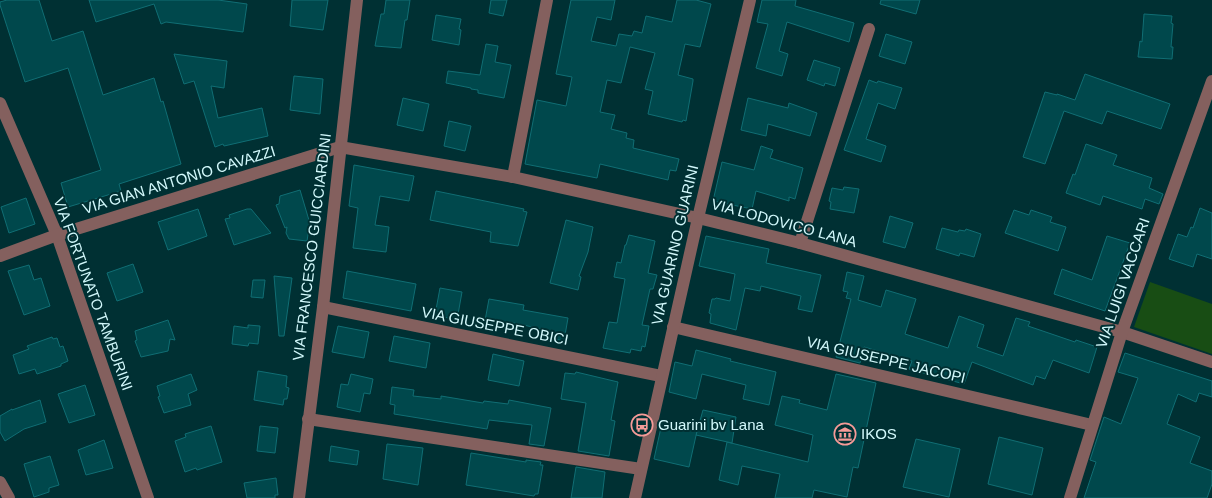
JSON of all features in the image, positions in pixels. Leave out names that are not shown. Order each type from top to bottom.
[{"type":"street","name":"VIA FRANCESCO GUICCIARDINI","points":[[298,498],[323,307],[357,0]]},
{"type":"street","points":[[513,177],[547,0]]},
{"type":"street","name":"VIA GUARINO GUARINI","points":[[635,498],[661,376],[750,0]]},
{"type":"street","points":[[800,243],[869,29]]},
{"type":"street","name":"VIA LUIGI VACCARI","points":[[1070,498],[1122,332],[1212,81]]},
{"type":"street","name":"VIA FORTUNATO TAMBURINI","points":[[0,103],[57,236],[148,498]]},
{"type":"street","name":"VIA LODOVICO LANA","points":[[340,147],[513,177],[698,218],[800,243],[1122,332],[1212,362]]},
{"type":"street","name":"VIA GIAN ANTONIO CAVAZZI","points":[[0,256],[57,236],[340,147]]},
{"type":"street","name":"VIA GIUSEPPE OBICI","points":[[323,307],[661,376]]},
{"type":"street","name":"VIA GIUSEPPE JACOPI","points":[[673,327],[1092,425]]},
{"type":"street","points":[[308,419],[641,469]]},
{"type":"street","points":[[0,482],[9,498]]},
{"type":"green space","points":[[1150,282],[1212,304],[1212,354],[1134,327]]},
{"type":"building","points":[[7,0],[39,0],[52,41],[83,31],[103,95],[154,78],[161,102],[163,101],[181,164],[119,184],[121,191],[68,207],[61,183],[101,170],[68,68],[25,82],[0,5],[0,2]]},
{"type":"building","points":[[89,0],[218,0],[247,4],[243,32],[166,22],[161,24],[154,4],[96,22]]},
{"type":"building","points":[[292,0],[328,0],[323,30],[290,26]]},
{"type":"building","points":[[386,0],[410,0],[401,48],[375,46],[381,14],[384,14]]},
{"type":"building","points":[[491,0],[507,0],[503,16],[489,13]]},
{"type":"building","points":[[571,0],[615,0],[611,20],[597,17],[591,41],[616,46],[619,34],[632,36],[634,31],[642,33],[646,16],[672,22],[677,0],[696,0],[711,4],[700,47],[685,44],[678,75],[693,79],[686,121],[683,120],[682,122],[648,114],[653,91],[645,89],[655,53],[630,47],[621,83],[607,80],[600,112],[615,115],[611,129],[627,133],[626,138],[634,140],[633,148],[679,159],[676,171],[670,170],[668,180],[600,164],[597,178],[525,164],[537,100],[566,106],[572,77],[556,74]]},
{"type":"building","points":[[762,0],[796,0],[795,6],[854,23],[849,42],[787,22],[779,51],[788,54],[782,76],[756,68],[768,24],[757,22]]},
{"type":"building","points":[[881,0],[920,0],[916,14],[880,4]]},
{"type":"building","points":[[1144,14],[1172,16],[1172,59],[1138,57],[1140,41],[1142,42]]},
{"type":"building","points":[[436,15],[461,19],[459,45],[432,40]]},
{"type":"building","points":[[886,34],[912,42],[905,64],[879,56]]},
{"type":"building","points":[[486,44],[498,46],[495,62],[511,65],[504,98],[478,93],[478,90],[446,83],[448,71],[480,75]]},
{"type":"building","points":[[174,54],[227,61],[224,88],[211,86],[218,118],[262,108],[268,136],[215,147],[194,81],[184,84]]},
{"type":"building","points":[[814,60],[840,68],[835,86],[825,83],[824,86],[807,80]]},
{"type":"building","points":[[1085,74],[1170,104],[1161,129],[1107,111],[1102,124],[1064,111],[1045,164],[1023,157],[1045,92],[1075,100]]},
{"type":"building","points":[[294,76],[323,79],[320,114],[290,110]]},
{"type":"building","points":[[869,80],[902,88],[895,109],[878,103],[866,139],[886,146],[881,162],[844,150]]},
{"type":"building","points":[[403,98],[429,104],[423,131],[397,125]]},
{"type":"building","points":[[748,98],[788,108],[789,103],[817,113],[810,136],[768,124],[766,136],[741,130]]},
{"type":"building","points":[[449,121],[471,126],[465,151],[444,146]]},
{"type":"building","points":[[1086,144],[1117,155],[1113,165],[1152,178],[1149,188],[1163,194],[1159,204],[1145,199],[1142,209],[1103,196],[1100,205],[1066,193],[1073,174],[1075,175]]},
{"type":"building","points":[[761,146],[773,150],[770,158],[803,168],[795,199],[789,197],[789,201],[756,191],[752,209],[713,201],[722,162],[754,170]]},
{"type":"building","points":[[354,165],[414,176],[409,201],[380,196],[375,225],[389,227],[386,252],[353,248],[358,208],[349,206]]},
{"type":"building","points":[[844,187],[859,189],[854,213],[830,209],[831,202],[829,201],[832,188],[843,190]]},
{"type":"building","points":[[300,190],[311,227],[309,228],[307,241],[289,239],[286,233],[287,227],[285,228],[276,205],[279,204],[280,196]]},
{"type":"building","points":[[436,191],[524,209],[523,211],[527,212],[518,246],[490,242],[491,232],[430,220]]},
{"type":"building","points":[[26,198],[35,224],[9,233],[1,207]]},
{"type":"building","points":[[1200,208],[1212,213],[1212,259],[1197,254],[1193,267],[1169,259],[1178,234],[1187,237],[1191,227],[1193,228]]},
{"type":"building","points":[[198,209],[207,236],[168,250],[158,222]]},
{"type":"building","points":[[251,209],[271,233],[234,245],[225,219],[230,218],[229,215]]},
{"type":"building","points":[[1014,210],[1029,215],[1031,210],[1052,217],[1050,222],[1066,227],[1058,251],[1005,233]]},
{"type":"building","points":[[890,216],[913,223],[905,248],[883,242]]},
{"type":"building","points":[[566,220],[593,227],[588,252],[579,276],[581,277],[578,290],[550,283]]},
{"type":"building","points":[[942,228],[958,232],[959,230],[965,231],[966,229],[981,234],[974,257],[960,253],[959,256],[936,249]]},
{"type":"building","points":[[629,235],[655,241],[648,273],[657,275],[653,289],[650,289],[642,325],[649,326],[645,347],[642,346],[641,351],[631,349],[630,353],[603,348],[609,322],[617,323],[625,279],[614,277],[617,262],[621,263]]},
{"type":"building","points":[[706,236],[769,249],[766,263],[821,275],[812,312],[798,309],[801,296],[761,286],[760,291],[745,288],[736,330],[710,323],[711,314],[709,313],[712,299],[730,301],[735,274],[699,266]]},
{"type":"building","points":[[1107,236],[1130,243],[1105,311],[1054,294],[1062,269],[1092,280]]},
{"type":"building","points":[[133,264],[143,292],[117,301],[107,273]]},
{"type":"building","points":[[29,265],[34,280],[41,278],[50,306],[24,315],[8,271]]},
{"type":"building","points":[[347,271],[416,284],[411,311],[343,298]]},
{"type":"building","points":[[847,272],[864,276],[858,300],[881,307],[886,290],[916,299],[905,334],[948,348],[959,316],[984,325],[977,347],[1003,356],[1016,318],[1030,322],[1028,326],[1075,342],[1076,340],[1097,347],[1089,373],[1053,360],[1045,379],[1036,376],[1033,385],[972,362],[964,384],[909,369],[912,361],[864,347],[860,363],[836,357],[851,299],[846,298],[848,292],[843,291]]},
{"type":"building","points":[[274,276],[292,278],[284,336],[279,336]]},
{"type":"building","points":[[253,280],[265,280],[263,298],[251,297]]},
{"type":"building","points":[[440,288],[462,292],[457,320],[435,315]]},
{"type":"building","points":[[489,299],[524,305],[523,310],[568,318],[564,341],[541,336],[542,329],[509,322],[509,326],[500,324],[499,326],[484,326]]},
{"type":"building","points":[[168,320],[175,340],[170,339],[168,351],[141,357],[135,341],[137,340],[135,331]]},
{"type":"building","points":[[248,325],[260,326],[258,344],[249,343],[248,346],[232,344],[234,326],[248,328]]},
{"type":"building","points":[[338,326],[369,332],[364,358],[332,352]]},
{"type":"building","points":[[394,336],[430,343],[426,368],[389,361]]},
{"type":"building","points":[[52,337],[53,339],[57,338],[60,347],[63,346],[68,361],[61,364],[61,366],[37,374],[35,369],[19,374],[13,355],[29,349],[27,346]]},
{"type":"building","points":[[696,350],[731,359],[730,361],[776,372],[769,405],[743,399],[746,385],[702,374],[696,399],[669,392],[675,362],[692,366]]},
{"type":"building","points":[[1125,353],[1212,381],[1212,397],[1199,393],[1196,402],[1178,394],[1167,424],[1200,437],[1190,463],[1212,471],[1212,484],[1207,498],[1084,498],[1096,462],[1090,460],[1104,417],[1121,424],[1138,378],[1118,372]]},
{"type":"building","points":[[493,354],[524,361],[519,386],[488,380]]},
{"type":"building","points":[[258,371],[287,376],[286,387],[289,388],[287,399],[284,399],[283,405],[254,400]]},
{"type":"building","points":[[576,372],[618,382],[611,420],[615,421],[609,456],[578,451],[586,403],[561,399],[565,373],[575,374]]},
{"type":"building","points":[[191,374],[197,390],[188,394],[191,405],[164,413],[158,397],[160,396],[157,386]]},
{"type":"building","points":[[351,374],[373,379],[370,394],[364,393],[360,412],[337,407],[341,384],[348,385]]},
{"type":"building","points":[[836,374],[876,383],[858,468],[853,467],[847,497],[814,490],[812,498],[775,498],[780,474],[742,466],[738,485],[719,480],[727,442],[808,462],[813,435],[775,425],[782,396],[800,400],[799,403],[827,410]]},
{"type":"building","points":[[85,385],[95,415],[69,423],[58,394]]},
{"type":"building","points":[[392,387],[414,390],[413,396],[441,399],[441,396],[483,403],[484,401],[508,404],[509,400],[551,408],[544,446],[529,444],[532,425],[489,420],[487,429],[394,414],[395,405],[390,404]]},
{"type":"building","points":[[40,400],[46,422],[24,429],[5,441],[0,432],[0,416],[12,409]]},
{"type":"building","points":[[703,410],[736,417],[732,443],[696,435]]},
{"type":"building","points":[[662,423],[697,431],[689,467],[654,459]]},
{"type":"building","points":[[211,426],[222,462],[185,472],[175,441],[186,437],[185,434]]},
{"type":"building","points":[[260,426],[278,428],[275,453],[257,451]]},
{"type":"building","points":[[999,437],[1043,448],[1032,495],[988,484]]},
{"type":"building","points":[[916,439],[960,449],[949,497],[903,487]]},
{"type":"building","points":[[104,440],[113,468],[86,475],[78,450]]},
{"type":"building","points":[[387,444],[423,448],[418,485],[383,479]]},
{"type":"building","points":[[331,446],[359,451],[357,465],[329,461]]},
{"type":"building","points":[[471,453],[526,462],[526,460],[541,462],[540,465],[543,465],[538,494],[534,496],[466,485]]},
{"type":"building","points":[[50,456],[59,485],[49,488],[49,492],[34,497],[24,464]]},
{"type":"building","points":[[576,467],[605,472],[602,498],[571,498]]},
{"type":"building","points":[[276,478],[278,495],[275,495],[275,498],[247,498],[244,483]]},
{"type":"place","name":"Guarini bv Lana","points":[[642,425]]},
{"type":"place","name":"IKOS","points":[[845,434]]}]
